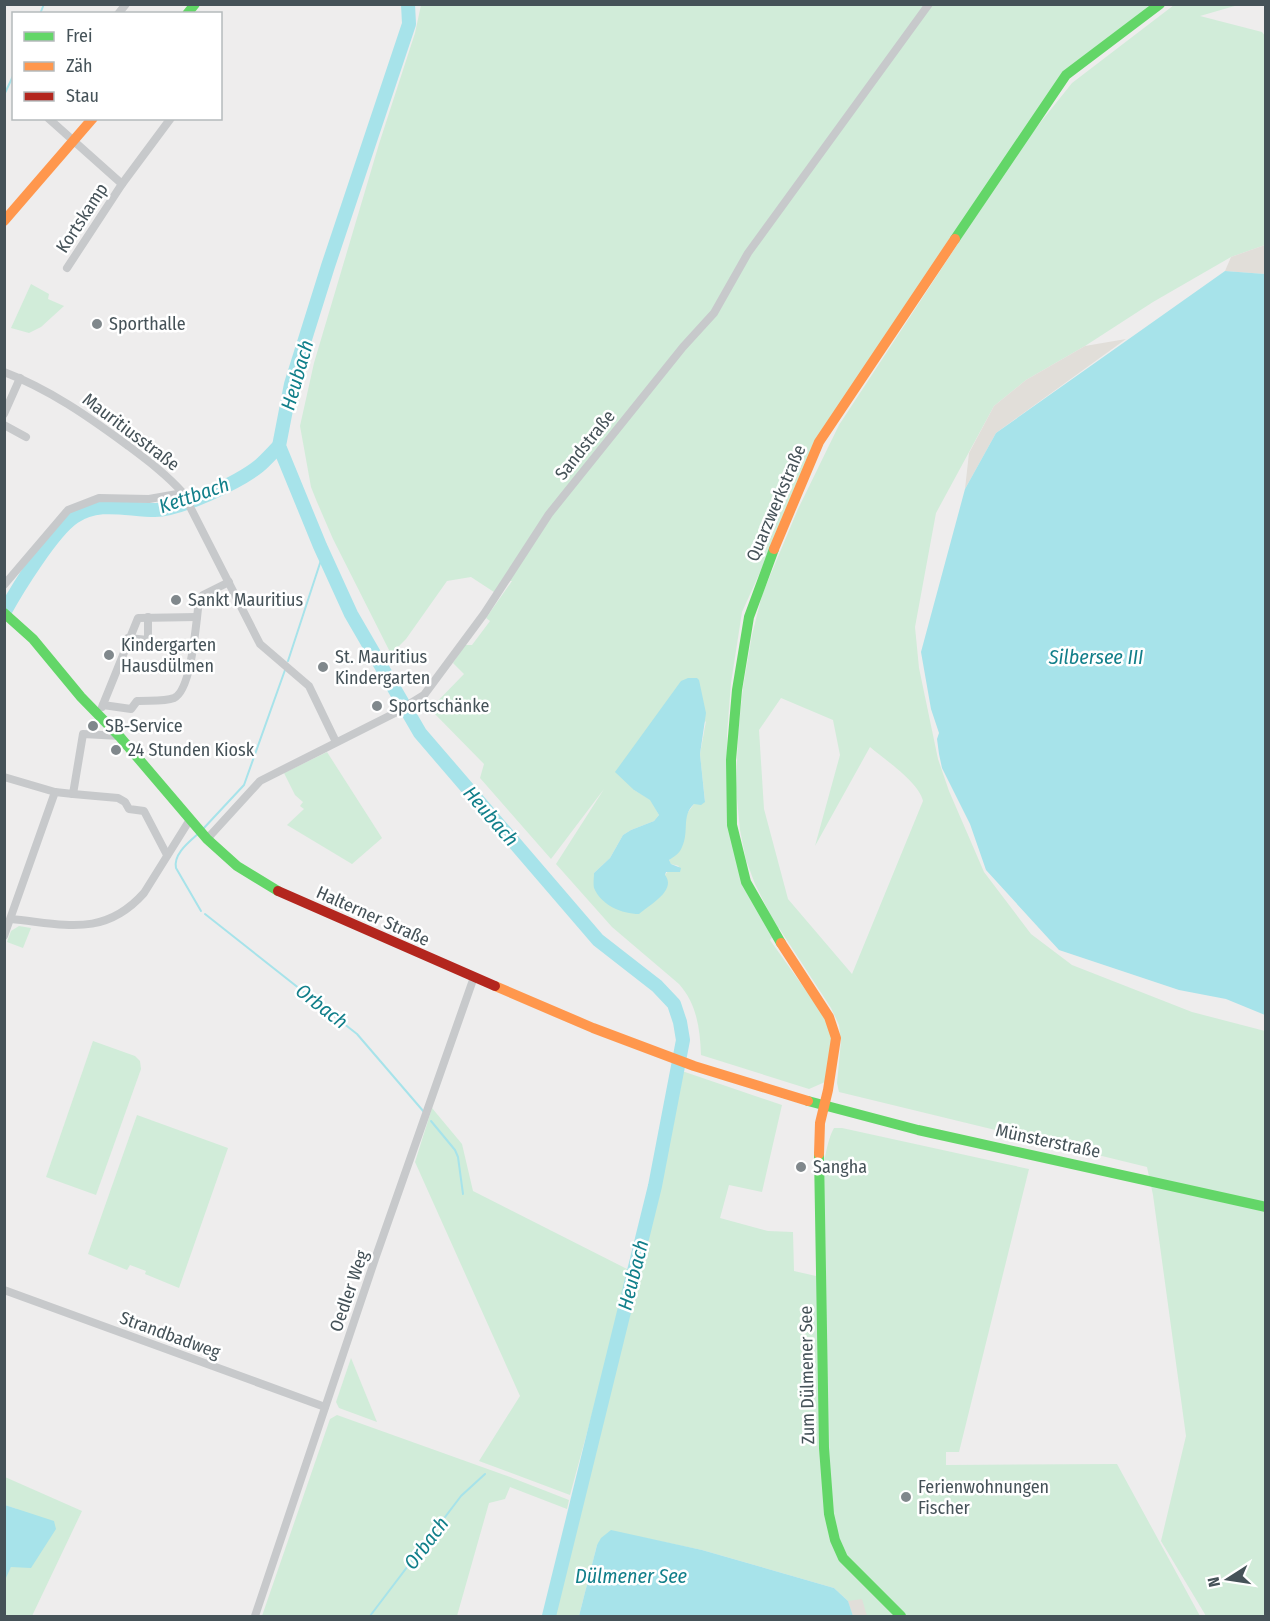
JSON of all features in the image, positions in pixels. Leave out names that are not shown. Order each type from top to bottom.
[{"type":"street","name":"Sandstraße","points":[[11,919],[78,926],[92,925],[109,919],[135,903],[144,893],[167,855],[260,781],[395,713],[424,695],[484,614],[549,514],[683,347],[714,313],[748,253],[929,4]]},
{"type":"street","name":"Quarzwerkstraße","points":[[823,1106],[828,1090],[836,1038],[829,1017],[770,926],[746,882],[732,825],[731,759],[736,690],[749,617],[764,574],[819,442],[1066,75],[1160,4]]},
{"type":"street","name":"Kortskamp","points":[[50,120],[122,184]]},
{"type":"street","points":[[4,220],[91,120]]},
{"type":"street","name":"Kortskamp","points":[[67,268],[122,184],[170,120]]},
{"type":"street","name":"Mauritiusstraße","points":[[4,372],[20,378],[90,417],[168,476],[184,495],[260,644],[309,686],[336,742]]},
{"type":"street","points":[[4,414],[20,378]]},
{"type":"street","points":[[4,425],[26,437]]},
{"type":"street","points":[[4,585],[68,510],[99,498],[149,499],[184,495]]},
{"type":"street","points":[[197,617],[138,618],[100,709],[131,709],[137,701],[173,698],[182,693],[189,675],[197,617],[199,601],[203,595],[229,582]]},
{"type":"street","name":"Halterner Straße","points":[[7,615],[100,709],[199,831],[237,866],[294,899],[593,1028],[694,1066],[823,1106]]},
{"type":"street","points":[[128,638],[148,640],[148,617]]},
{"type":"street","points":[[74,794],[84,734],[120,736]]},
{"type":"street","points":[[4,777],[55,792],[118,798],[125,802],[129,809],[144,811],[167,855]]},
{"type":"street","points":[[4,936],[55,792]]},
{"type":"street","name":"Oedler Weg","points":[[255,1617],[474,977]]},
{"type":"street","name":"Münsterstraße","points":[[823,1106],[918,1130],[1266,1207]]},
{"type":"street","name":"Zum Dülmener See","points":[[823,1106],[819,1128],[818,1184],[825,1438],[830,1514],[838,1551],[901,1617]]},
{"type":"street","name":"Strandbadweg","points":[[4,1290],[325,1407]]},
{"type":"green space","points":[[421,5],[1152,5],[1066,75],[819,442],[742,612],[731,683],[727,734],[730,826],[765,922],[770,914],[746,860],[740,830],[736,788],[743,687],[762,595],[798,509],[839,425],[1024,143],[1072,83],[1174,5],[1238,5],[1200,16],[1262,32],[1265,36],[1265,245],[1231,257],[1153,302],[1085,346],[1026,380],[994,406],[936,513],[915,627],[919,668],[938,759],[949,791],[984,872],[1031,934],[1072,965],[1192,1012],[1265,1031],[1265,1616],[1206,1616],[1161,1541],[1186,1436],[1153,1195],[1147,1167],[839,1092],[837,1083],[841,1041],[839,1025],[831,1008],[779,928],[770,940],[827,1020],[832,1039],[825,1082],[809,1089],[701,1055],[700,1036],[694,1008],[679,984],[612,927],[556,864],[604,789],[551,859],[480,778],[484,764],[430,709],[464,674],[453,663],[465,645],[472,645],[490,621],[486,618],[512,581],[506,581],[497,594],[471,577],[447,581],[406,639],[391,654],[333,539],[311,487],[300,426],[314,363],[379,144],[415,33]],"holes":[[[781,698],[833,720],[840,755],[815,846],[870,747],[915,786],[923,801],[852,974],[788,899],[764,809],[759,730]],[[706,721],[700,754],[705,801],[694,804],[686,815],[686,821],[669,861],[679,866],[674,872],[669,870],[665,875],[594,873],[610,858],[623,835],[654,821],[659,815],[651,800],[634,790]]]},
{"type":"green space","points":[[31,284],[49,294],[48,299],[64,306],[41,327],[29,333],[11,328]]},
{"type":"green space","points":[[327,752],[382,838],[352,864],[287,825],[304,809],[300,806],[303,802],[295,795],[284,773]]},
{"type":"green space","points":[[19,926],[31,928],[23,948],[7,942],[11,931]]},
{"type":"green space","points":[[93,1041],[135,1056],[140,1061],[141,1069],[96,1195],[46,1177]]},
{"type":"green space","points":[[682,1071],[782,1105],[762,1192],[729,1185],[720,1218],[768,1231],[793,1232],[794,1271],[816,1276],[822,1177],[829,1140],[834,1128],[1029,1169],[959,1452],[946,1452],[946,1465],[1117,1464],[1200,1616],[853,1616],[848,1601],[834,1588],[702,1550],[611,1531],[597,1545],[579,1616],[555,1616],[662,1181]]},
{"type":"green space","points":[[432,1108],[462,1144],[473,1191],[631,1271],[570,1495],[479,1461],[520,1396],[415,1162]]},
{"type":"green space","points":[[137,1115],[228,1148],[179,1288],[130,1265],[127,1270],[88,1254]]},
{"type":"green space","points":[[351,1358],[377,1422],[339,1408],[336,1402]]},
{"type":"green space","points":[[337,1415],[569,1500],[567,1509],[510,1487],[505,1499],[489,1503],[457,1616],[262,1616],[330,1419]]},
{"type":"green space","points":[[5,1477],[82,1511],[32,1616],[5,1616],[4,1580],[11,1567],[17,1509],[5,1505]]},
{"type":"sand","points":[[1265,245],[1265,274],[1225,271],[1231,257]]},
{"type":"sand","points":[[1126,339],[996,433],[965,489],[969,453],[994,406],[1026,380],[1085,346]]},
{"type":"sand","points":[[862,1599],[867,1616],[853,1616],[848,1601]]},
{"type":"water","name":"Silbersee III","points":[[1225,271],[1265,274],[1265,1015],[1226,999],[1179,990],[1059,950],[986,870],[970,824],[942,768],[937,739],[939,733],[931,709],[921,652],[965,489],[996,433]]},
{"type":"water","points":[[688,678],[699,680],[706,713],[700,754],[705,802],[701,805],[694,804],[690,809],[687,814],[683,844],[679,852],[669,860],[671,864],[681,868],[680,872],[666,872],[668,886],[665,892],[639,914],[626,912],[607,904],[597,894],[594,886],[594,873],[610,858],[623,835],[654,821],[659,815],[650,800],[634,790],[615,772],[681,681]]},
{"type":"water","points":[[5,1505],[54,1521],[56,1529],[31,1568],[11,1567],[5,1580]]},
{"type":"water","name":"Dülmener See","points":[[611,1530],[702,1550],[834,1588],[848,1601],[853,1616],[579,1616],[597,1545],[601,1538]]},
{"type":"waterway","points":[[41,12],[44,4]]},
{"type":"waterway","name":"Heubach","points":[[408,4],[409,24],[291,384],[279,446],[351,614],[420,733],[598,940],[657,986],[674,1004],[683,1040],[655,1186],[549,1616]]},
{"type":"waterway","points":[[4,95],[12,78]]},
{"type":"waterway","name":"Kettbach","points":[[4,613],[46,547],[65,524],[74,517],[103,507],[155,510],[194,500],[238,480],[259,466],[279,446]]},
{"type":"waterway","name":"Orbach","points":[[288,661],[323,554]]},
{"type":"waterway","name":"Orbach","points":[[203,829],[244,785],[285,670]]},
{"type":"waterway","name":"Orbach","points":[[199,833],[177,858],[176,868],[201,911]]},
{"type":"waterway","name":"Orbach","points":[[205,914],[357,1034],[424,1112]]},
{"type":"waterway","name":"Orbach","points":[[431,1121],[455,1150],[463,1194]]},
{"type":"waterway","name":"Orbach","points":[[370,1616],[461,1496],[485,1474]]},
{"type":"traffic: fast","points":[[189,12],[195,4]]},
{"type":"traffic: fast","points":[[955,239],[1066,75],[1160,4]]},
{"type":"traffic: fast","points":[[774,549],[749,617],[737,690],[731,760],[732,825],[746,882],[781,943]]},
{"type":"traffic: fast","points":[[4,613],[33,639],[81,697],[120,737],[207,839],[237,866],[278,891]]},
{"type":"traffic: fast","points":[[808,1101],[918,1130],[1266,1207]]},
{"type":"traffic: fast","points":[[819,1154],[824,1448],[829,1514],[835,1540],[843,1558],[901,1616]]},
{"type":"traffic: slow","points":[[4,221],[91,120]]},
{"type":"traffic: slow","points":[[774,549],[819,442],[955,239]]},
{"type":"traffic: slow","points":[[781,943],[829,1017],[836,1038],[820,1123],[819,1154]]},
{"type":"traffic: slow","points":[[495,986],[593,1028],[694,1066],[808,1101]]},
{"type":"traffic: jam","points":[[278,891],[495,986]]},
{"type":"place","name":"Sporthalle","points":[[97,324]]},
{"type":"place","name":"Sankt Mauritius","points":[[176,600]]},
{"type":"place","name":"Kindergarten Hausdülmen","points":[[109,655]]},
{"type":"place","name":"St. Mauritius Kindergarten","points":[[323,667]]},
{"type":"place","name":"Sportschänke","points":[[377,706]]},
{"type":"place","name":"SB-Service","points":[[93,726]]},
{"type":"place","name":"24 Stunden Kiosk","points":[[116,750]]},
{"type":"place","name":"Sangha","points":[[801,1167]]},
{"type":"place","name":"Ferienwohnungen Fischer","points":[[906,1497]]}]
